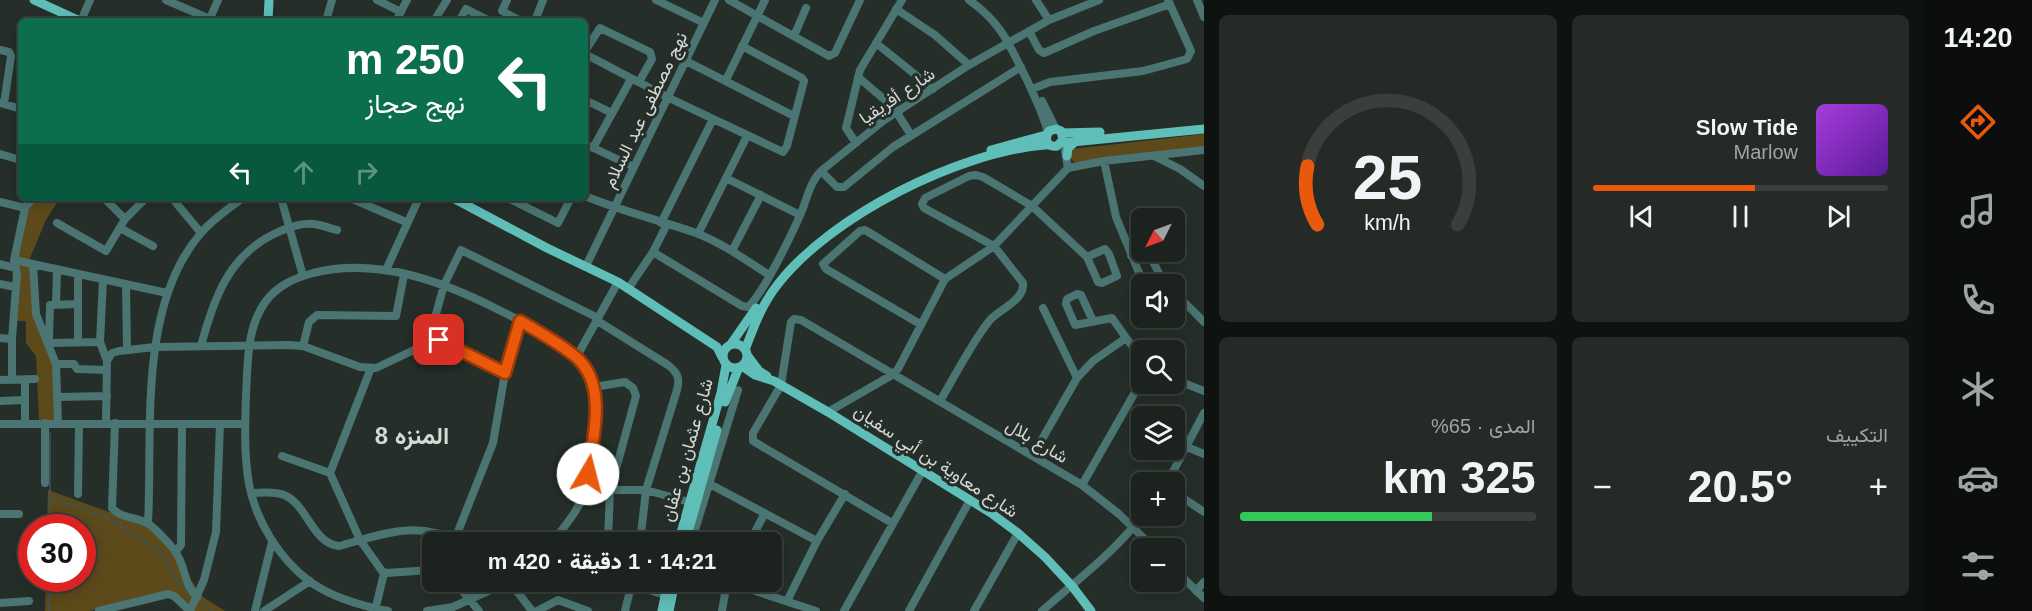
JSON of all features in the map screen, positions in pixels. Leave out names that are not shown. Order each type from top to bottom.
[{"type":"main road","points":[[34,0],[73,18]]},
{"type":"main road","points":[[268,18],[270,0]]},
{"type":"main road","points":[[724,361],[723,351],[771,285],[807,245],[836,223],[893,189],[939,168],[1010,144],[1055,138],[1204,127]]},
{"type":"main road","points":[[459,201],[546,248],[618,282],[717,347],[724,361],[733,368],[741,367],[758,315],[777,284],[808,252],[839,226],[896,194],[948,170],[1055,138],[1077,140],[1204,127]]},
{"type":"main road","points":[[1068,162],[1068,148],[1077,140]]},
{"type":"main road","points":[[698,334],[729,345],[737,344],[746,352],[759,371],[777,383]]},
{"type":"main road","name":"شارع عثمان بن عفان","points":[[681,532],[721,393],[724,361]]},
{"type":"main road","name":"شارع عثمان بن عفان","points":[[689,532],[705,481],[727,395],[741,367]]},
{"type":"main road","name":"شارع معاوية بن أبي سفيان","points":[[741,367],[777,383],[828,412],[923,470],[1018,533],[1045,557],[1091,611]]},
{"type":"main road","points":[[727,395],[741,377],[755,375]]},
{"type":"main road","points":[[662,611],[666,592]]},
{"type":"main road","points":[[669,611],[673,592]]},
{"type":"street","points":[[81,18],[90,0]]},
{"type":"street","points":[[166,0],[205,18]]},
{"type":"street","points":[[210,18],[218,0]]},
{"type":"street","points":[[327,18],[332,0]]},
{"type":"street","points":[[377,0],[401,12]]},
{"type":"street","points":[[398,18],[407,0]]},
{"type":"street","points":[[436,18],[447,0]]},
{"type":"street","points":[[507,0],[502,11],[515,18]]},
{"type":"street","points":[[536,18],[543,0]]},
{"type":"street","points":[[656,0],[704,23]]},
{"type":"street","name":"نهج مصطفى عبد السلام","points":[[586,266],[715,0]]},
{"type":"street","points":[[729,0],[832,56],[836,53],[860,0]]},
{"type":"street","points":[[726,80],[765,0]]},
{"type":"street","points":[[856,143],[846,128],[858,76],[902,0]]},
{"type":"street","points":[[969,0],[986,12],[1010,42],[1031,86],[1052,119],[1055,138],[1068,162]]},
{"type":"street","points":[[1036,0],[1048,20]]},
{"type":"street","name":"شارع أفريقيا","points":[[653,252],[746,307],[750,306],[769,276],[814,180],[821,171],[883,121],[969,65],[1048,20],[1088,2],[1098,0]]},
{"type":"street","points":[[1197,0],[1204,17]]},
{"type":"street","points":[[1029,31],[1039,50],[1046,53],[1094,31],[1169,2],[1191,51],[1187,59],[1155,69],[1072,78],[1031,86]]},
{"type":"street","points":[[794,36],[806,8]]},
{"type":"street","points":[[461,18],[466,9],[484,18]]},
{"type":"street","points":[[896,9],[935,35],[969,65]]},
{"type":"street","points":[[588,47],[600,28],[650,52],[652,59],[612,113],[593,148]]},
{"type":"street","points":[[876,44],[933,89]]},
{"type":"street","points":[[588,54],[669,98],[783,152],[787,146],[804,81],[742,46]]},
{"type":"street","points":[[0,50],[9,52],[11,56],[2,103],[18,108]]},
{"type":"street","points":[[686,61],[794,116]]},
{"type":"street","points":[[821,171],[837,187],[844,187],[910,135],[1021,67]]},
{"type":"street","points":[[858,76],[898,112],[910,135]]},
{"type":"street","points":[[588,101],[612,113]]},
{"type":"street","points":[[628,289],[653,252],[664,223],[713,119]]},
{"type":"street","points":[[698,234],[747,136]]},
{"type":"street","points":[[588,146],[634,167]]},
{"type":"street","points":[[828,412],[892,375],[945,279],[994,246],[1032,206],[1068,162],[1104,161],[1204,150]]},
{"type":"street","points":[[0,154],[18,159]]},
{"type":"street","points":[[1152,156],[1180,169],[1204,186]]},
{"type":"street","points":[[1104,161],[1116,217],[1131,256]]},
{"type":"street","points":[[940,401],[989,322],[1022,294],[1023,283],[994,246],[924,208],[922,204],[928,196],[976,174],[1032,206],[1087,257],[1099,283],[1117,276],[1105,249],[1087,257]]},
{"type":"street","points":[[726,178],[800,214]]},
{"type":"street","points":[[732,251],[761,195]]},
{"type":"street","points":[[588,197],[615,209],[698,234],[732,251],[769,276]]},
{"type":"street","points":[[0,201],[25,208]]},
{"type":"street","points":[[12,380],[12,339],[17,274],[15,264],[25,208],[31,201]]},
{"type":"street","points":[[107,201],[125,219]]},
{"type":"street","points":[[57,224],[106,251],[125,219],[143,201]]},
{"type":"street","points":[[174,201],[201,233]]},
{"type":"street","points":[[148,523],[149,423],[155,347],[167,293],[185,257],[201,233],[239,201]]},
{"type":"street","points":[[282,201],[303,276]]},
{"type":"street","points":[[357,201],[406,222]]},
{"type":"street","points":[[386,270],[417,201]]},
{"type":"street","points":[[514,201],[558,223],[569,201]]},
{"type":"street","points":[[201,346],[212,308],[229,272],[254,247],[290,226],[311,224],[336,230]]},
{"type":"street","points":[[120,228],[153,246]]},
{"type":"street","points":[[920,324],[824,267],[825,261],[860,231],[866,230],[945,279]]},
{"type":"street","points":[[428,343],[444,285],[462,250],[597,319],[675,371],[679,378],[677,390],[646,490],[641,532]]},
{"type":"street","points":[[0,264],[33,264],[167,293]]},
{"type":"street","points":[[33,264],[36,314],[56,364],[58,423]]},
{"type":"street","points":[[388,611],[376,610],[345,599],[310,581],[272,542],[262,524],[251,493],[245,452],[248,346],[258,316],[266,301],[287,282],[303,276],[363,267],[386,270],[444,285],[520,321],[576,358],[588,372],[594,387],[594,434],[586,490],[561,532]]},
{"type":"street","points":[[56,304],[57,270]]},
{"type":"street","points":[[78,275],[78,342]]},
{"type":"street","points":[[303,346],[309,322],[317,315],[391,317],[398,314],[404,275]]},
{"type":"street","points":[[103,279],[100,342],[107,361]]},
{"type":"street","points":[[576,358],[618,282]]},
{"type":"street","points":[[0,284],[15,287]]},
{"type":"street","points":[[126,284],[127,350]]},
{"type":"street","points":[[1185,303],[1204,322]]},
{"type":"street","points":[[49,342],[50,305],[78,304]]},
{"type":"street","points":[[1043,308],[1077,378]]},
{"type":"street","name":"شارع بلال","points":[[777,383],[792,322],[796,319],[1082,485],[1112,508],[1144,538]]},
{"type":"street","points":[[1093,321],[1113,319],[1131,346]]},
{"type":"street","points":[[461,532],[493,443],[505,373],[520,321]]},
{"type":"street","points":[[0,338],[12,339]]},
{"type":"street","points":[[1033,455],[1077,378],[1092,362],[1125,338]]},
{"type":"street","points":[[106,423],[107,361],[112,353],[127,350],[155,347],[303,346],[360,367],[370,368],[388,364],[435,340],[444,341],[505,373]]},
{"type":"street","points":[[49,342],[100,342]]},
{"type":"street","points":[[56,364],[74,364],[77,369],[106,370]]},
{"type":"street","points":[[370,368],[330,473],[360,540],[384,573],[376,610]]},
{"type":"street","points":[[0,380],[35,379]]},
{"type":"street","points":[[25,380],[26,423]]},
{"type":"street","points":[[594,387],[625,382],[633,388],[636,396],[610,491],[608,532]]},
{"type":"street","points":[[777,383],[753,433],[753,441],[892,523]]},
{"type":"street","points":[[1185,383],[1204,391]]},
{"type":"street","points":[[693,532],[705,481],[738,390]]},
{"type":"street","points":[[1082,485],[1134,394]]},
{"type":"street","points":[[58,397],[107,396]]},
{"type":"street","points":[[0,401],[25,400]]},
{"type":"street","points":[[1173,472],[1204,413]]},
{"type":"street","points":[[45,423],[45,483]]},
{"type":"street","points":[[78,494],[79,423]]},
{"type":"street","points":[[115,423],[112,508],[122,515],[148,523],[176,551],[184,566],[189,589],[197,597]]},
{"type":"street","points":[[0,424],[245,424]]},
{"type":"street","points":[[176,551],[181,545],[183,424]]},
{"type":"street","points":[[99,611],[172,594],[190,611],[204,580],[216,532],[220,424]]},
{"type":"street","points":[[1188,447],[1204,453]]},
{"type":"street","points":[[282,456],[330,473]]},
{"type":"street","points":[[844,611],[923,470]]},
{"type":"street","points":[[705,481],[817,542]]},
{"type":"street","points":[[586,490],[646,490],[689,502]]},
{"type":"street","points":[[251,493],[275,493],[286,496],[328,543],[339,546],[385,532],[410,529],[429,532]]},
{"type":"street","points":[[787,601],[845,494]]},
{"type":"street","points":[[1185,499],[1204,512]]},
{"type":"street","points":[[909,611],[970,500]]},
{"type":"street","points":[[755,532],[765,513]]},
{"type":"street","points":[[1042,611],[1098,564],[1134,527]]},
{"type":"street","points":[[974,611],[1018,533]]},
{"type":"street","points":[[255,611],[272,542]]},
{"type":"street","points":[[384,573],[422,571]]},
{"type":"street","points":[[1185,580],[1204,598]]},
{"type":"street","points":[[264,611],[310,581]]},
{"type":"street","points":[[1196,591],[1204,582]]},
{"type":"street","points":[[463,592],[479,611]]},
{"type":"street","points":[[428,611],[453,609],[488,592]]},
{"type":"street","points":[[518,592],[535,611],[558,600],[588,611]]},
{"type":"street","points":[[626,611],[628,592]]},
{"type":"street","points":[[656,592],[665,595]]},
{"type":"street","points":[[722,611],[726,592]]},
{"type":"street","points":[[759,592],[816,611]]},
{"type":"street","points":[[5,606],[29,601]]},
{"type":"street","points":[[138,601],[139,611]]},
{"type":"shaded area","points":[[1204,134],[1204,149],[1083,162],[1074,162],[1070,158],[1073,149]]},
{"type":"shaded area","points":[[36,201],[58,201],[46,220],[30,258],[34,314],[54,369],[56,420],[39,420],[36,356],[26,343],[26,321],[16,321],[20,270],[17,260],[26,213]]},
{"type":"shaded area","points":[[48,490],[148,526],[170,550],[203,597],[225,611],[194,611],[172,591],[90,611],[45,611],[46,592],[96,592],[96,514],[47,514]]},
{"type":"waterway","points":[[50,433],[50,514]]},
{"type":"waterway","points":[[51,497],[107,518],[159,550],[177,581],[188,592]]},
{"type":"waterway","points":[[49,592],[49,611]]},
{"type":"waterway","points":[[199,600],[212,611]]},
{"type":"district","name":"المنزه 8","points":[[412,435]]},
{"type":"route","points":[[439,340],[505,373],[520,321],[549,338],[576,358],[588,372],[594,387],[595,423],[588,474]]}]
